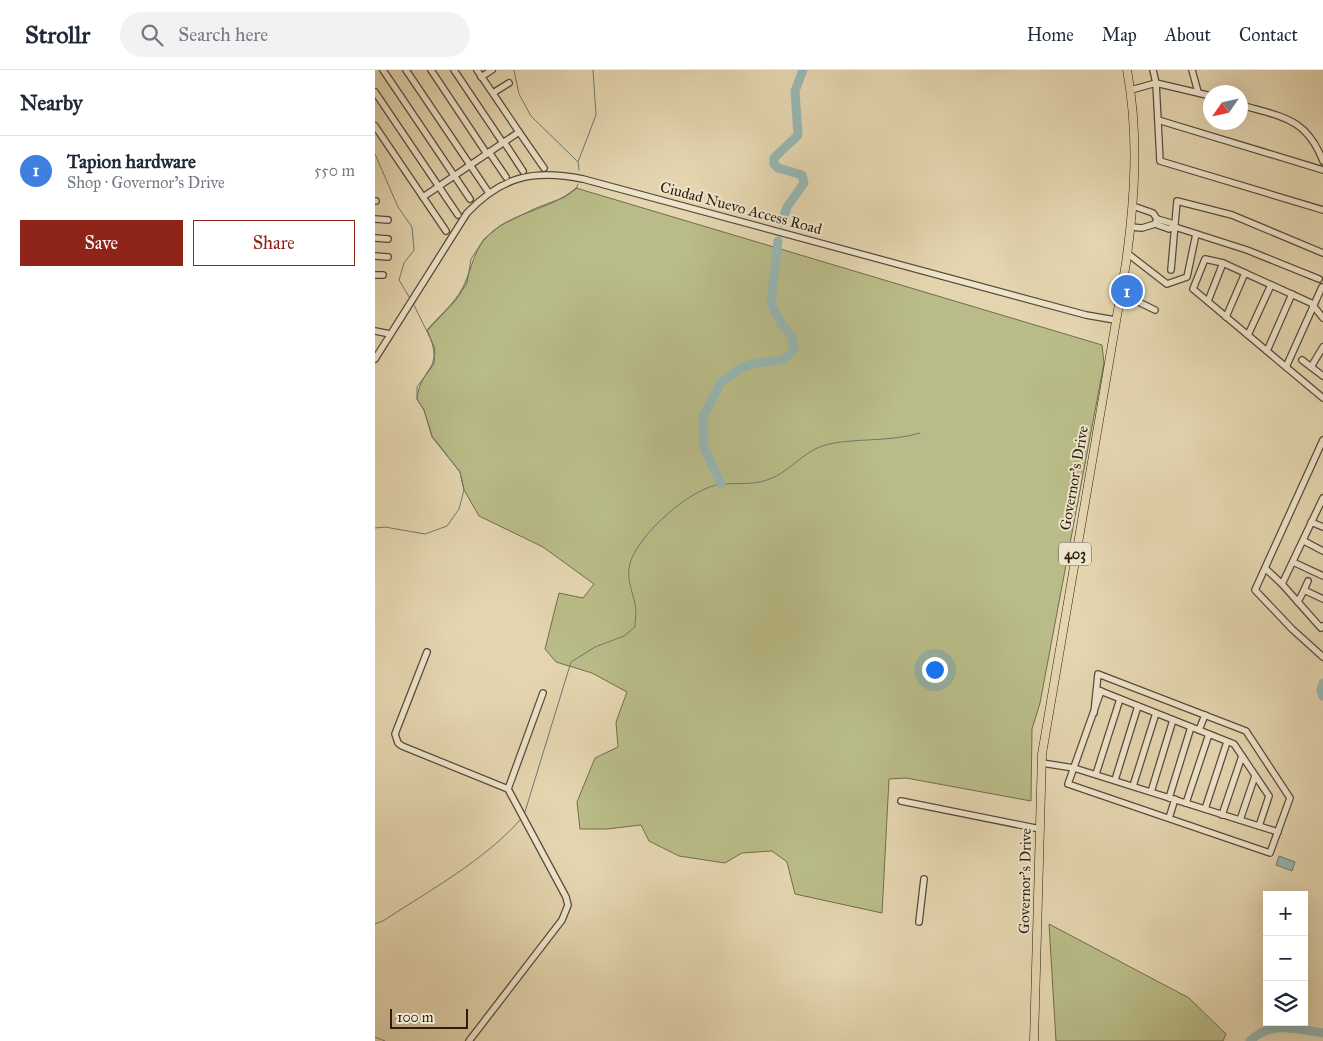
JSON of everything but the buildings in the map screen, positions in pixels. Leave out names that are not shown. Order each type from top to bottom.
[{"type":"main road","name":"Governor's Drive","points":[[1034,1041],[1042,762],[1046,727],[1131,228],[1134,132],[1131,90],[1127,70]]},
{"type":"street","points":[[383,70],[470,199]]},
{"type":"street","points":[[406,70],[489,193]]},
{"type":"street","points":[[431,70],[506,177]]},
{"type":"street","points":[[454,70],[523,170]]},
{"type":"street","points":[[477,70],[544,168]]},
{"type":"street","points":[[481,77],[492,70]]},
{"type":"street","points":[[1153,70],[1156,83],[1160,161],[1323,210]]},
{"type":"street","points":[[1192,70],[1198,92]]},
{"type":"street","points":[[493,93],[509,83]]},
{"type":"street","points":[[1131,90],[1156,83],[1203,94]]},
{"type":"street","points":[[375,92],[458,215]]},
{"type":"street","points":[[1248,107],[1292,120],[1307,131],[1323,161]]},
{"type":"street","points":[[1158,120],[1323,170]]},
{"type":"street","points":[[375,126],[446,231]]},
{"type":"street","points":[[423,197],[519,132]]},
{"type":"street","name":"Ciudad Nuevo Access Road","points":[[392,331],[467,213],[489,193],[509,182],[549,173],[571,177],[1115,323]]},
{"type":"street","points":[[1171,270],[1177,201],[1232,215],[1323,253]]},
{"type":"street","points":[[1133,206],[1153,212],[1156,222],[1169,229],[1175,227],[1247,250],[1321,277],[1323,287],[1286,367]]},
{"type":"street","points":[[375,219],[388,220]]},
{"type":"street","points":[[1131,228],[1142,228],[1156,222]]},
{"type":"street","points":[[1127,253],[1167,284],[1187,277],[1196,234]]},
{"type":"street","points":[[375,238],[388,239]]},
{"type":"street","points":[[375,256],[388,257]]},
{"type":"street","points":[[1323,318],[1313,306],[1292,294],[1223,263],[1205,259],[1193,289],[1323,398]]},
{"type":"street","points":[[1208,301],[1223,263]]},
{"type":"street","points":[[1226,317],[1245,273]]},
{"type":"street","points":[[375,275],[383,275]]},
{"type":"street","points":[[1248,335],[1271,285]]},
{"type":"street","points":[[1120,292],[1155,310]]},
{"type":"street","points":[[1267,351],[1292,294]]},
{"type":"street","points":[[375,332],[392,331]]},
{"type":"street","points":[[375,359],[392,331]]},
{"type":"street","points":[[1311,367],[1323,347]]},
{"type":"street","points":[[1302,360],[1323,376]]},
{"type":"street","points":[[1322,656],[1255,590],[1323,440]]},
{"type":"street","points":[[1282,584],[1323,501]]},
{"type":"street","points":[[1311,522],[1323,527]]},
{"type":"street","points":[[1304,541],[1323,550]]},
{"type":"street","points":[[1293,562],[1323,576]]},
{"type":"street","points":[[1266,569],[1321,628],[1323,626]]},
{"type":"street","points":[[1298,602],[1308,581]]},
{"type":"street","points":[[1304,590],[1323,599]]},
{"type":"street","points":[[427,652],[395,734],[398,743],[508,789],[565,897],[566,913],[469,1041]]},
{"type":"street","points":[[1098,674],[1246,731],[1290,798],[1270,853],[1068,784],[1094,713],[1099,690],[1098,674]]},
{"type":"street","points":[[1099,690],[1234,744],[1269,796],[1259,826]]},
{"type":"street","points":[[508,789],[543,694]]},
{"type":"street","points":[[1096,774],[1120,699]]},
{"type":"street","points":[[1115,780],[1138,706]]},
{"type":"street","points":[[1133,786],[1156,713]]},
{"type":"street","points":[[1199,730],[1205,716]]},
{"type":"street","points":[[1151,792],[1173,720]]},
{"type":"street","points":[[1169,818],[1172,798],[1191,727]]},
{"type":"street","points":[[1186,803],[1209,734]]},
{"type":"street","points":[[1205,809],[1227,742]]},
{"type":"street","points":[[1222,814],[1242,756]]},
{"type":"street","points":[[1042,762],[1096,774],[1277,832]]},
{"type":"street","points":[[1240,820],[1255,776]]},
{"type":"street","points":[[901,801],[1040,828]]},
{"type":"street","points":[[919,922],[924,879]]},
{"type":"green space","points":[[576,188],[1102,345],[1104,363],[1040,703],[1032,729],[1031,801],[906,778],[889,779],[882,913],[795,894],[787,862],[772,851],[742,853],[725,863],[679,856],[649,841],[641,825],[607,829],[580,829],[577,802],[595,758],[618,747],[616,722],[627,692],[592,673],[556,662],[545,649],[559,593],[583,598],[594,584],[543,547],[479,516],[464,490],[460,472],[432,436],[424,410],[417,399],[419,388],[433,361],[434,354],[427,330],[459,295],[480,245],[493,231],[504,223],[554,202]]},
{"type":"green space","points":[[1049,924],[1189,998],[1226,1034],[1223,1041],[1056,1041]]},
{"type":"water","points":[[1279,856],[1295,862],[1292,871],[1276,865]]},
{"type":"waterway","points":[[514,70],[519,94],[531,116],[578,162]]},
{"type":"waterway","points":[[579,170],[578,162],[596,115],[593,70]]},
{"type":"waterway","points":[[782,222],[787,207],[804,183],[802,175],[778,168],[774,164],[774,158],[798,135],[795,91],[803,70]]},
{"type":"waterway","points":[[375,154],[398,207],[412,227],[414,250],[404,263],[399,280],[411,300]]},
{"type":"waterway","points":[[428,330],[456,300],[467,283],[471,259],[484,239],[501,225],[536,208],[565,197],[576,189],[578,184]]},
{"type":"waterway","points":[[721,484],[704,447],[703,417],[721,382],[741,368],[755,363],[783,360],[794,350],[792,336],[781,324],[771,303],[778,241]]},
{"type":"waterway","points":[[375,528],[385,527],[425,534],[447,526],[459,509],[464,490],[460,472],[432,437],[424,410],[417,399],[417,387],[434,364],[435,348],[413,303]]},
{"type":"waterway","points":[[524,815],[571,662],[595,647],[624,636],[635,627],[636,607],[629,579],[630,563],[635,551],[655,526],[682,503],[710,487],[722,484],[767,480],[822,446],[833,443],[895,438],[920,433]]},
{"type":"waterway","points":[[1323,683],[1321,691],[1323,696]]},
{"type":"waterway","points":[[375,924],[383,921],[474,861],[507,834],[522,818]]},
{"type":"waterway","points":[[1250,1041],[1258,1034],[1275,1028],[1294,1028],[1323,1033]]},
{"type":"waterway","points":[[375,1037],[385,1041]]},
{"type":"place","name":"Tapion hardware","points":[[1127,291]]}]
